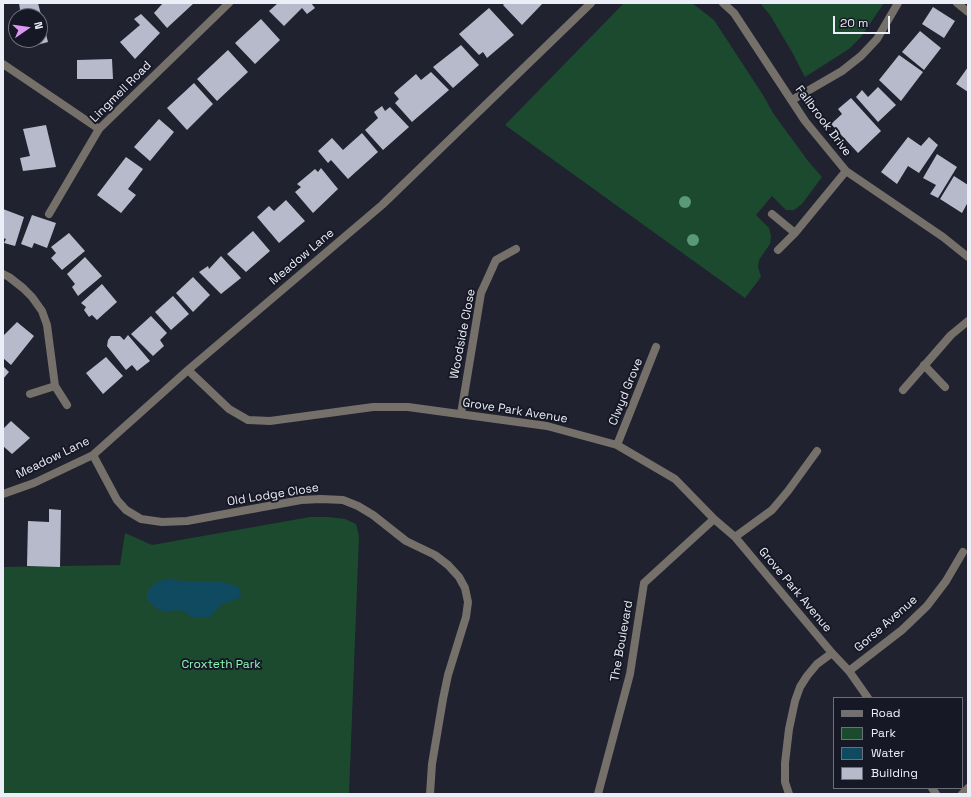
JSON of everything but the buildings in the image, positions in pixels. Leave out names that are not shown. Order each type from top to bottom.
[{"type":"street","name":"Lingmell Road","points":[[49,214],[99,129],[229,3]]},
{"type":"street","name":"Meadow Lane","points":[[3,494],[34,483],[93,455],[188,370],[382,205],[591,3]]},
{"type":"street","name":"Fallbrook Drive","points":[[723,3],[734,13],[805,121],[846,171],[943,237],[968,257]]},
{"type":"street","points":[[792,100],[842,71],[861,56],[877,39],[898,3]]},
{"type":"street","points":[[957,3],[968,12]]},
{"type":"street","points":[[3,64],[99,129]]},
{"type":"street","points":[[778,250],[795,233],[846,171]]},
{"type":"street","points":[[772,214],[795,233]]},
{"type":"street","name":"Woodside Close","points":[[461,414],[480,294],[496,260],[516,249]]},
{"type":"street","points":[[3,274],[23,288],[32,297],[42,311],[47,325],[55,386],[67,405]]},
{"type":"street","points":[[903,390],[951,335],[968,321]]},
{"type":"street","name":"Clwyd Grove","points":[[617,445],[656,347]]},
{"type":"street","points":[[924,365],[945,386]]},
{"type":"street","name":"Grove Park Avenue","points":[[188,370],[229,409],[248,420],[270,421],[373,406],[408,407],[547,426],[617,445],[675,479],[734,537],[849,671],[867,697]]},
{"type":"street","points":[[30,394],[55,386]]},
{"type":"street","points":[[734,537],[772,510],[817,451]]},
{"type":"street","name":"Old Lodge Close","points":[[93,455],[117,500],[126,510],[141,519],[162,522],[187,521],[300,500],[343,500],[358,506],[373,515],[406,541],[435,555],[448,564],[459,577],[465,588],[468,602],[466,617],[448,674],[443,698],[432,764],[430,794]]},
{"type":"street","name":"The Boulevard","points":[[598,794],[630,674],[644,583],[714,519]]},
{"type":"street","name":"Gorse Avenue","points":[[849,671],[902,630],[927,606],[946,581],[963,552]]},
{"type":"street","points":[[788,794],[785,782],[785,763],[789,728],[795,701],[800,687],[807,676],[817,664],[832,653]]},
{"type":"street","points":[[962,794],[968,788]]},
{"type":"green space","points":[[624,3],[692,3],[714,20],[773,113],[808,161],[822,177],[802,204],[794,210],[786,210],[772,196],[756,215],[769,228],[771,236],[770,244],[759,260],[758,267],[761,277],[745,298],[505,125]]},
{"type":"green space","points":[[760,3],[884,3],[861,37],[849,49],[805,77],[770,15]]},
{"type":"green space","name":"Croxteth Park","points":[[310,517],[345,519],[356,524],[359,536],[349,794],[3,794],[3,567],[120,565],[125,533],[152,545]]},
{"type":"water","points":[[167,579],[189,582],[217,581],[239,588],[241,594],[239,598],[222,604],[210,617],[192,617],[183,611],[174,610],[166,612],[157,609],[147,599],[147,592],[155,583]]}]
